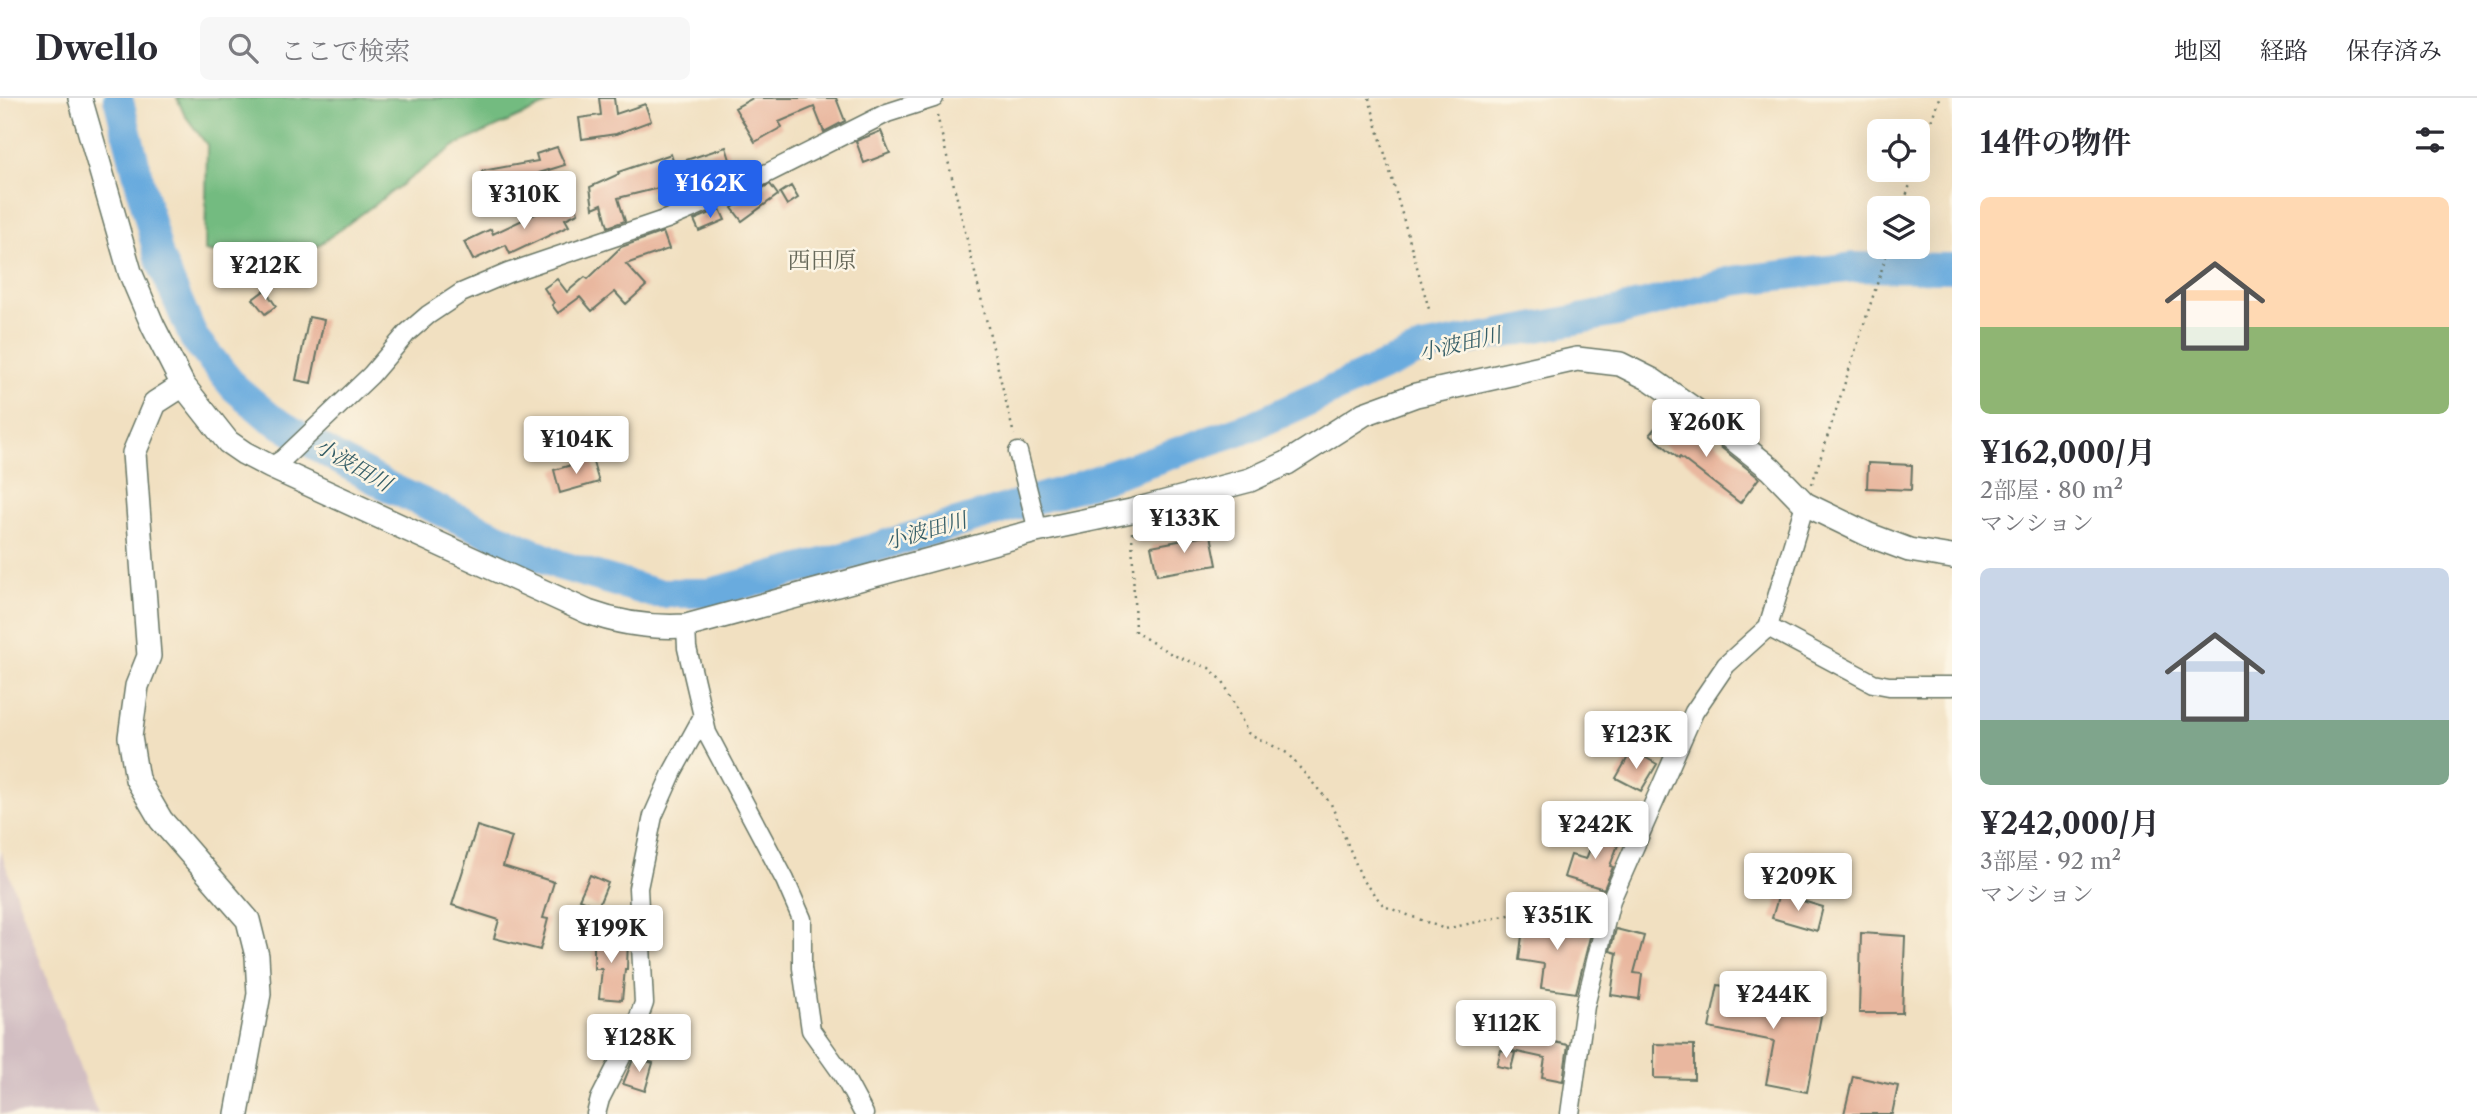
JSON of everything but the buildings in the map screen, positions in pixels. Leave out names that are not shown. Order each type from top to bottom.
[{"type":"street","points":[[80,98],[130,272],[153,326],[183,385],[228,442],[244,453],[277,463],[588,612],[631,624],[686,626],[1035,525],[1131,511],[1250,480],[1287,463],[1364,414],[1416,395],[1577,359],[1620,364],[1652,380],[1708,419],[1771,469],[1805,504],[1909,550],[1952,557]]},
{"type":"street","points":[[277,463],[371,375],[407,333],[461,293],[508,273],[667,219],[730,192],[887,113],[933,98]]},
{"type":"street","points":[[183,385],[155,403],[134,453],[149,656],[138,686],[130,737],[137,779],[161,820],[248,920],[257,956],[259,994],[237,1114]]},
{"type":"street","points":[[1018,452],[1035,525]]},
{"type":"street","points":[[1570,1114],[1585,1006],[1611,900],[1694,712],[1726,665],[1768,627],[1805,504]]},
{"type":"street","points":[[686,626],[687,648],[707,733],[785,880],[802,919],[802,968],[811,1030],[842,1075],[864,1114]]},
{"type":"street","points":[[1768,627],[1873,683],[1889,686],[1952,686]]},
{"type":"street","points":[[596,1114],[600,1099],[633,1034],[644,1003],[638,888],[653,816],[673,771],[702,718]]},
{"type":"path","points":[[933,98],[1018,452]]},
{"type":"path","points":[[1369,98],[1429,309]]},
{"type":"path","points":[[1930,125],[1939,98]]},
{"type":"path","points":[[1805,504],[1885,259]]},
{"type":"path","points":[[1131,511],[1135,632],[1173,655],[1209,668],[1223,681],[1248,733],[1287,753],[1331,804],[1363,881],[1384,906],[1445,929],[1509,915],[1561,898],[1582,895],[1611,900]]},
{"type":"shaded area","points":[[0,850],[87,1088],[98,1114],[0,1114]]},
{"type":"green space","points":[[177,98],[561,98],[456,145],[286,269],[205,251],[207,145],[184,114]]},
{"type":"waterway","name":"小波田川","points":[[118,98],[159,257],[194,338],[234,387],[269,417],[391,488],[559,565],[654,593],[710,593],[827,562],[1077,487],[1255,425],[1422,349],[1616,312],[1732,281],[1856,267],[1952,268]]},
{"type":"district","name":"西田原","points":[[822,260]]}]
